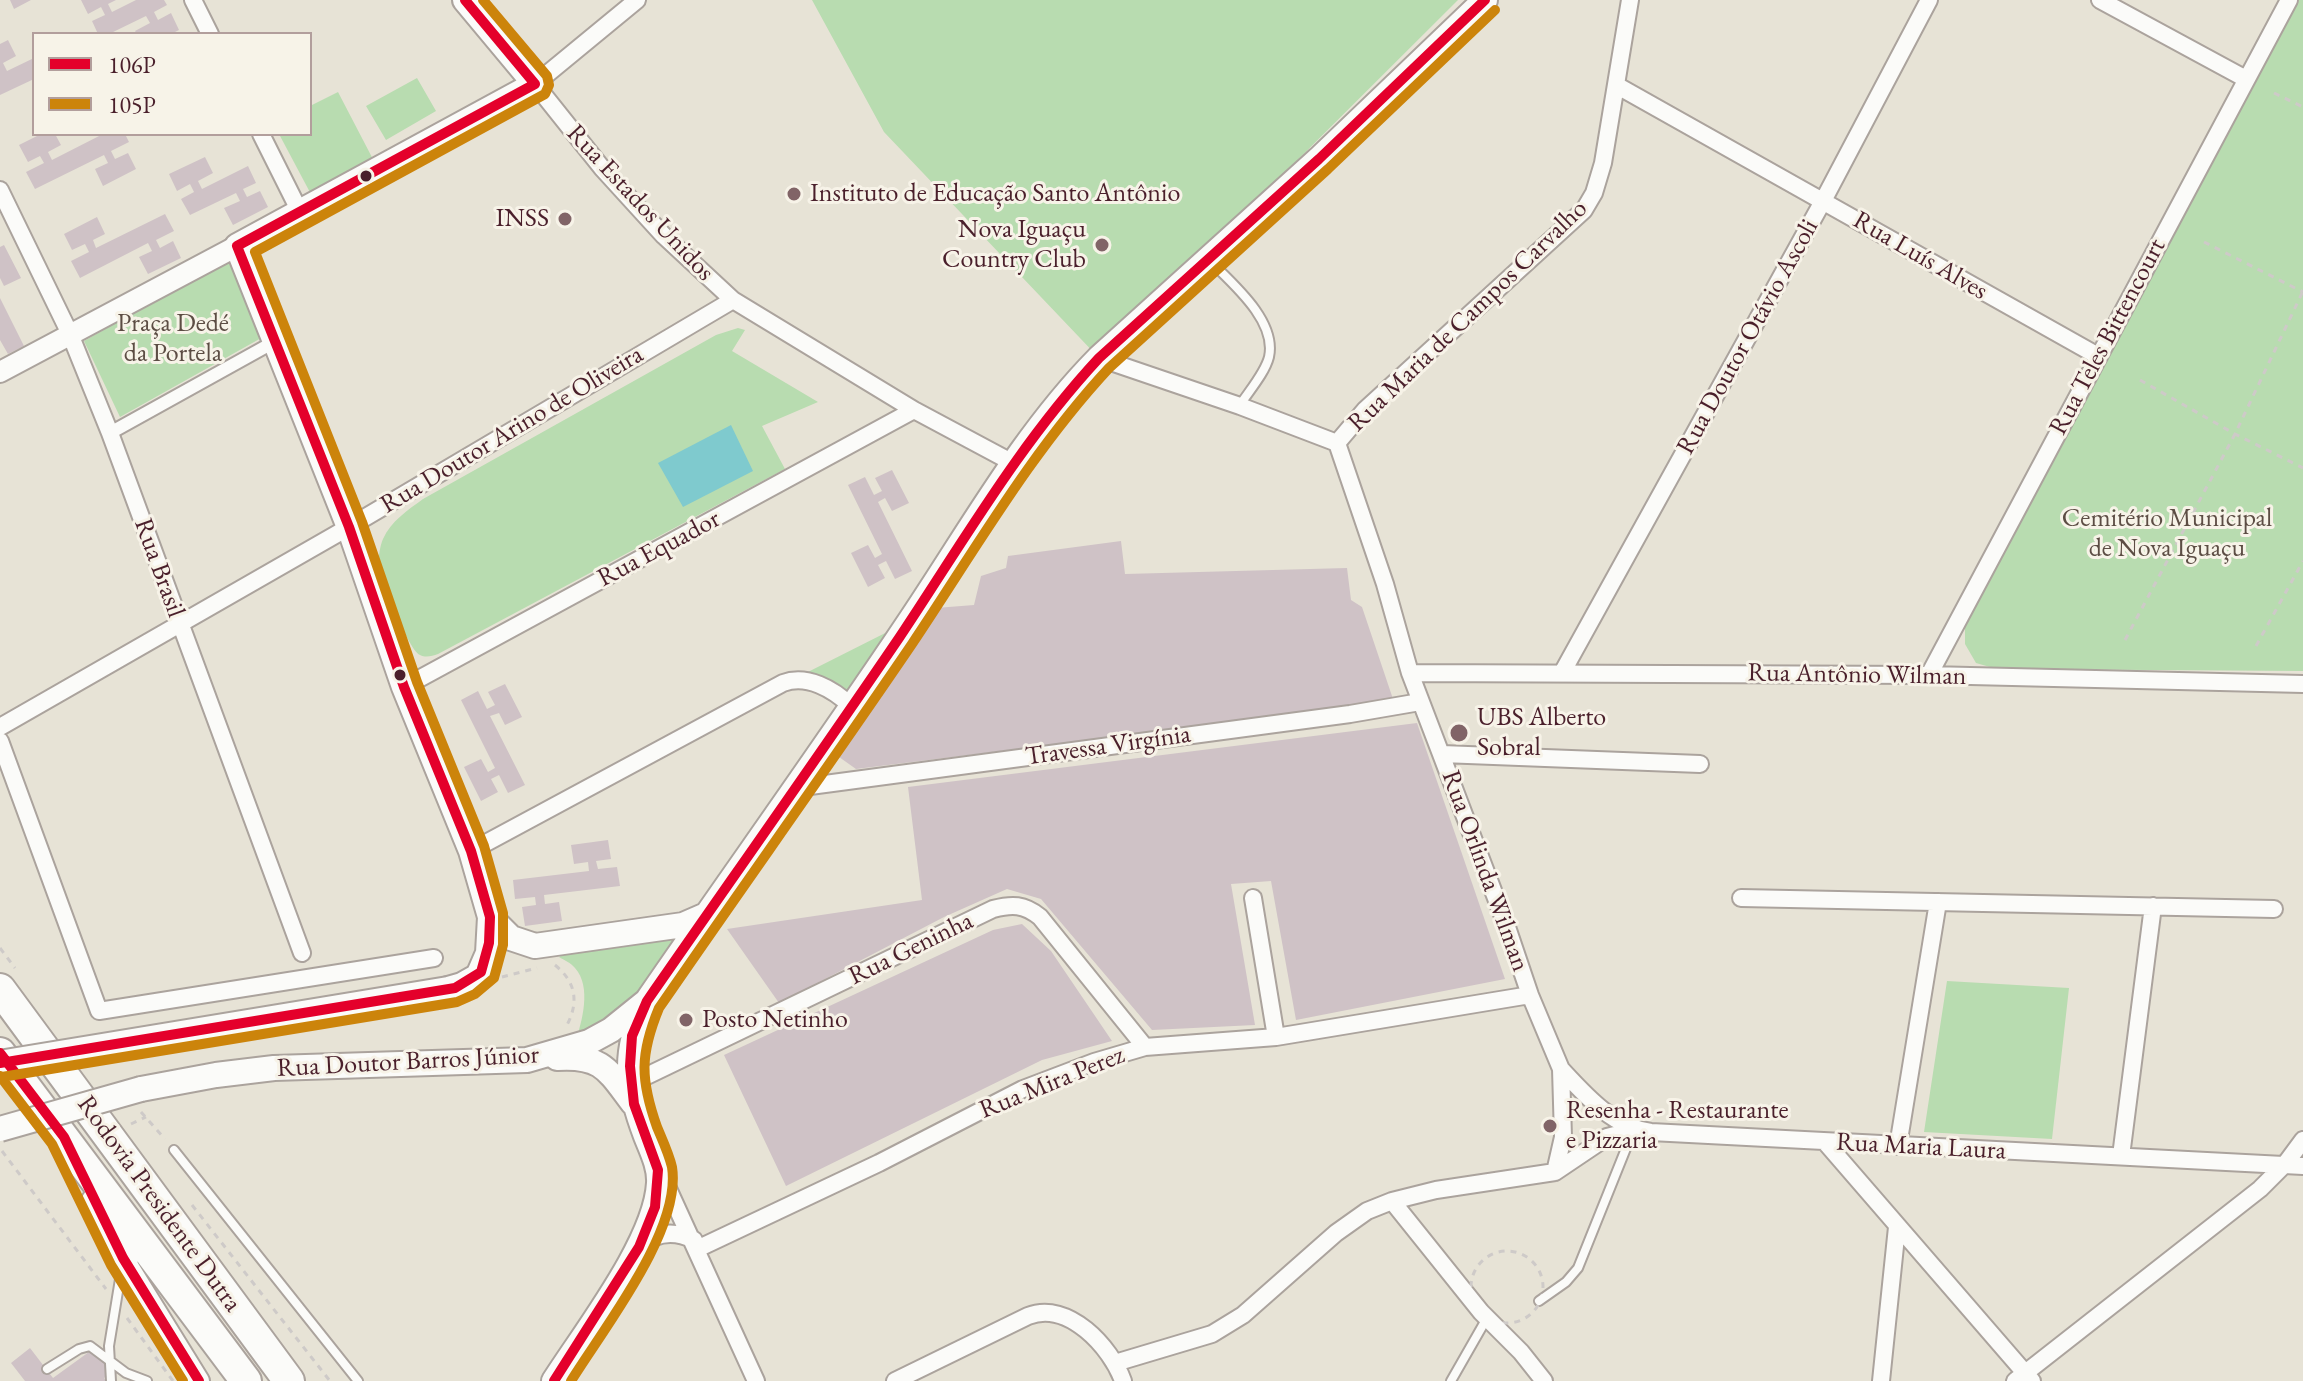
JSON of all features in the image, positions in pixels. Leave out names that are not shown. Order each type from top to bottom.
[{"type":"highway","name":"Rodovia Presidente Dutra","points":[[0,989],[289,1381]]},
{"type":"highway","name":"Rodovia Presidente Dutra","points":[[0,1053],[246,1381]]},
{"type":"highway","points":[[64,1137],[123,1258]]},
{"type":"highway","points":[[242,1318],[264,1328],[280,1341],[312,1381]]},
{"type":"main road","name":"Rua Estados Unidos","points":[[465,0],[535,84]]},
{"type":"main road","name":"Rua Doutor Barros Júnior","points":[[1,1140],[141,1089],[216,1075],[274,1068],[527,1060],[589,1042],[611,1030],[647,1001],[1073,384],[1319,159],[1485,0]]},
{"type":"main road","points":[[0,1063],[451,989],[474,979],[484,967],[490,917],[471,851],[404,687],[349,527],[237,246],[535,84]]},
{"type":"main road","points":[[490,917],[511,938],[535,946],[683,925],[706,915]]},
{"type":"main road","points":[[554,1381],[639,1247],[656,1201],[659,1177],[656,1162],[633,1093],[632,1036],[647,1001]]},
{"type":"main road","points":[[527,1060],[578,1057],[590,1060],[608,1070],[633,1093]]},
{"type":"street","points":[[193,0],[209,32]]},
{"type":"street","points":[[535,84],[637,0]]},
{"type":"street","name":"Rua Maria de Campos Carvalho","points":[[1337,443],[1365,410],[1584,210],[1594,193],[1603,163],[1630,0]]},
{"type":"street","name":"Rua Doutor Otávio Ascoli","points":[[1562,673],[1823,201],[1929,0]]},
{"type":"street","points":[[2100,0],[2246,79]]},
{"type":"street","name":"Rua Teles Bittencourt","points":[[1929,675],[2289,0]]},
{"type":"street","name":"Rua Estados Unidos","points":[[535,84],[602,168],[664,236],[733,300],[914,410],[1015,464]]},
{"type":"street","name":"Rua Luís Alves","points":[[1616,85],[2098,356]]},
{"type":"street","points":[[262,136],[300,212]]},
{"type":"street","name":"Rua Brasil","points":[[0,190],[70,334],[110,433],[302,953]]},
{"type":"street","points":[[0,372],[237,246]]},
{"type":"street","name":"Rua Doutor Arino de Oliveira","points":[[0,727],[349,527],[733,300]]},
{"type":"street","points":[[110,433],[274,342]]},
{"type":"street","points":[[1099,358],[1337,443]]},
{"type":"street","name":"Rua Equador","points":[[404,687],[914,410]]},
{"type":"street","name":"Rua Orlinda Wilman","points":[[1337,443],[1385,584],[1420,702],[1561,1069],[1563,1137],[1555,1172]]},
{"type":"street","name":"Rua Antônio Wilman","points":[[1410,673],[1929,675],[2303,684]]},
{"type":"street","points":[[471,851],[783,683],[794,679],[806,680],[834,693],[851,706]]},
{"type":"street","name":"Travessa Virgínia","points":[[795,788],[1420,702]]},
{"type":"street","points":[[0,741],[99,1011],[434,958]]},
{"type":"street","points":[[1442,754],[1700,764]]},
{"type":"street","points":[[1253,898],[1276,1037]]},
{"type":"street","points":[[1741,898],[2274,909]]},
{"type":"street","points":[[1898,1146],[1938,902]]},
{"type":"street","name":"Rua Geninha","points":[[633,1093],[993,909],[1008,905],[1030,909],[1040,917],[1145,1047]]},
{"type":"street","points":[[2121,1156],[2153,906]]},
{"type":"street","name":"Rua Mira Perez","points":[[696,1244],[879,1163],[1023,1089],[1082,1066],[1145,1047],[1276,1037],[1530,995]]},
{"type":"street","points":[[1561,1069],[1609,1114],[1634,1130]]},
{"type":"street","points":[[1115,1363],[1212,1334],[1227,1326],[1265,1298],[1352,1220],[1392,1201],[1436,1190],[1555,1172],[1607,1137],[1634,1130]]},
{"type":"street","name":"Rua Maria Laura","points":[[1634,1130],[1826,1143],[2294,1165]]},
{"type":"street","points":[[1826,1143],[2024,1378],[2294,1165],[2303,1140]]},
{"type":"street","points":[[656,1162],[756,1381]]},
{"type":"street","points":[[1392,1201],[1484,1315],[1521,1352],[1544,1381]]},
{"type":"street","points":[[1881,1381],[1897,1227]]},
{"type":"street","points":[[639,1247],[652,1237],[663,1234],[680,1235],[696,1244]]},
{"type":"street","points":[[123,1258],[199,1381]]},
{"type":"street","points":[[895,1381],[1039,1313],[1061,1315],[1078,1324],[1115,1363],[1123,1381]]},
{"type":"lane","points":[[1209,259],[1250,301],[1270,336],[1269,359],[1240,406]]},
{"type":"lane","points":[[1539,1301],[1566,1282],[1578,1268],[1634,1130]]},
{"type":"lane","points":[[174,1150],[358,1381]]},
{"type":"lane","points":[[111,1381],[110,1338],[118,1305],[123,1258]]},
{"type":"lane","points":[[1451,1381],[1484,1315]]},
{"type":"lane","points":[[47,1369],[79,1349],[90,1346],[126,1373],[147,1381]]},
{"type":"path","points":[[2274,93],[2303,107]]},
{"type":"path","points":[[2125,640],[2235,434],[2303,291],[2204,242]]},
{"type":"path","points":[[2140,380],[2303,468]]},
{"type":"path","points":[[2256,646],[2303,561]]},
{"type":"path","points":[[549,961],[568,978],[574,994],[574,1007],[564,1029]]},
{"type":"path","points":[[130,1125],[146,1117],[174,1150]]},
{"type":"path","points":[[1,1140],[173,1381]]},
{"type":"path","points":[[192,1205],[330,1381]]},
{"type":"path","points":[[1514,1252],[1533,1262],[1540,1273],[1543,1284],[1539,1301],[1528,1316],[1516,1321],[1492,1319],[1484,1315],[1472,1292],[1475,1270],[1491,1255],[1514,1252]]},
{"type":"green space","name":"Nova Iguaçu Country Club","points":[[812,0],[1458,0],[1099,358],[884,132]]},
{"type":"green space","name":"Cemitério Municipal de Nova Iguaçu","points":[[2299,0],[2303,0],[2303,671],[1997,669],[1976,663],[1965,644],[1965,624]]},
{"type":"green space","points":[[417,78],[436,111],[386,140],[366,106]]},
{"type":"green space","points":[[338,92],[376,165],[313,198],[280,136],[312,136],[312,105]]},
{"type":"green space","name":"Praça Dedé da Portela","points":[[230,259],[263,337],[120,417],[84,341]]},
{"type":"green space","points":[[738,328],[745,330],[732,351],[818,402],[762,426],[785,469],[438,654],[420,655],[408,639],[395,610],[379,557],[383,539],[395,521],[423,499],[716,335]]},
{"type":"green space","points":[[911,620],[851,706],[794,679]]},
{"type":"green space","points":[[690,932],[638,1004],[575,1043],[583,1015],[583,985],[575,968],[559,957],[576,947]]},
{"type":"green space","points":[[1947,981],[2069,988],[2052,1139],[1924,1132]]},
{"type":"water","points":[[731,425],[753,471],[683,507],[658,463]]},
{"type":"building","points":[[10,0],[31,0],[14,9]]},
{"type":"building","points":[[81,0],[116,0],[108,4],[112,12],[136,0],[164,0],[167,5],[154,12],[158,20],[171,13],[179,30],[136,32],[150,23],[146,16],[113,32],[97,32],[92,21],[105,15],[101,7],[88,14]]},
{"type":"building","points":[[8,40],[16,56],[3,63],[7,71],[32,59],[32,80],[0,95],[0,44]]},
{"type":"building","points":[[37,136],[56,136],[61,145],[48,152],[52,160],[99,136],[126,136],[129,142],[111,151],[115,159],[128,153],[136,169],[103,186],[95,169],[108,163],[104,155],[35,189],[26,172],[44,163],[40,156],[28,162],[19,145]]},
{"type":"building","points":[[205,157],[213,173],[198,181],[202,189],[248,166],[256,183],[243,189],[247,197],[260,191],[268,207],[233,225],[224,208],[240,201],[236,193],[190,215],[181,199],[194,192],[190,184],[177,191],[169,174]]},
{"type":"building","points":[[165,214],[174,231],[156,240],[160,248],[173,241],[181,258],[148,274],[139,257],[152,251],[148,243],[80,278],[71,261],[89,252],[85,244],[72,250],[64,234],[97,217],[105,234],[93,240],[96,248]]},
{"type":"building","points":[[4,245],[21,278],[4,286],[0,278],[0,247]]},
{"type":"building","points":[[0,298],[24,346],[8,354],[0,340]]},
{"type":"building","points":[[892,470],[909,503],[892,511],[885,498],[878,502],[912,571],[895,579],[886,561],[878,565],[885,578],[868,587],[851,553],[868,545],[875,558],[882,554],[848,485],[865,477],[874,495],[882,491],[875,478]]},
{"type":"building","points":[[1121,541],[1125,574],[1347,568],[1351,600],[1362,607],[1394,702],[856,769],[832,752],[936,608],[974,605],[981,576],[1006,568],[1008,556]]},
{"type":"building","points":[[505,684],[522,717],[505,725],[499,713],[490,716],[525,785],[508,793],[499,775],[491,779],[498,792],[481,801],[464,767],[481,759],[488,772],[495,768],[461,700],[478,691],[487,709],[495,705],[488,692]]},
{"type":"building","points":[[1417,723],[1505,979],[1296,1020],[1271,881],[1231,884],[1255,1025],[1152,1030],[1041,899],[1007,889],[944,917],[779,1003],[727,929],[922,900],[908,787]]},
{"type":"building","points":[[608,840],[611,859],[596,861],[598,869],[617,867],[620,886],[544,895],[545,904],[559,902],[562,921],[525,926],[522,907],[536,905],[535,897],[515,899],[513,880],[589,871],[588,862],[574,864],[571,845]]},
{"type":"building","points":[[1022,924],[1051,951],[1112,1041],[1042,1060],[786,1186],[724,1055],[993,930]]},
{"type":"building","points":[[30,1348],[53,1378],[93,1349],[112,1373],[104,1378],[106,1381],[25,1381],[11,1363]]},
{"type":"transit line","name":"106P","points":[[0,1063],[455,988],[481,972],[489,943],[490,917],[471,851],[404,687],[349,527],[237,246],[535,84],[465,0]]},
{"type":"transit line","name":"105P","points":[[2,1077],[457,1002],[475,994],[494,978],[503,945],[503,913],[484,846],[417,682],[362,522],[255,252],[545,94],[549,85],[547,76],[483,0]]},
{"type":"transit line","name":"106P","points":[[554,1381],[639,1247],[655,1207],[658,1170],[634,1104],[630,1066],[632,1036],[647,1001],[899,638],[993,494],[1070,390],[1099,358],[1319,159],[1485,0]]},
{"type":"transit line","name":"105P","points":[[571,1381],[620,1307],[653,1249],[672,1192],[672,1167],[651,1110],[644,1067],[648,1039],[659,1008],[881,690],[1029,467],[1081,400],[1109,368],[1328,169],[1495,10]]},
{"type":"transit line","name":"106P","points":[[0,1053],[64,1137],[123,1258],[199,1381]]},
{"type":"transit line","name":"105P","points":[[0,1076],[52,1144],[111,1265],[183,1381]]},
{"type":"place","name":"Instituto de Educação Santo Antônio","points":[[794,194]]},
{"type":"place","name":"INSS","points":[[565,219]]},
{"type":"place","name":"Nova Iguaçu Country Club","points":[[1102,245]]},
{"type":"place","name":"UBS Alberto Sobral","points":[[1459,733]]},
{"type":"place","name":"Posto Netinho","points":[[686,1020]]},
{"type":"place","name":"Resenha - Restaurante e Pizzaria","points":[[1550,1126]]}]
